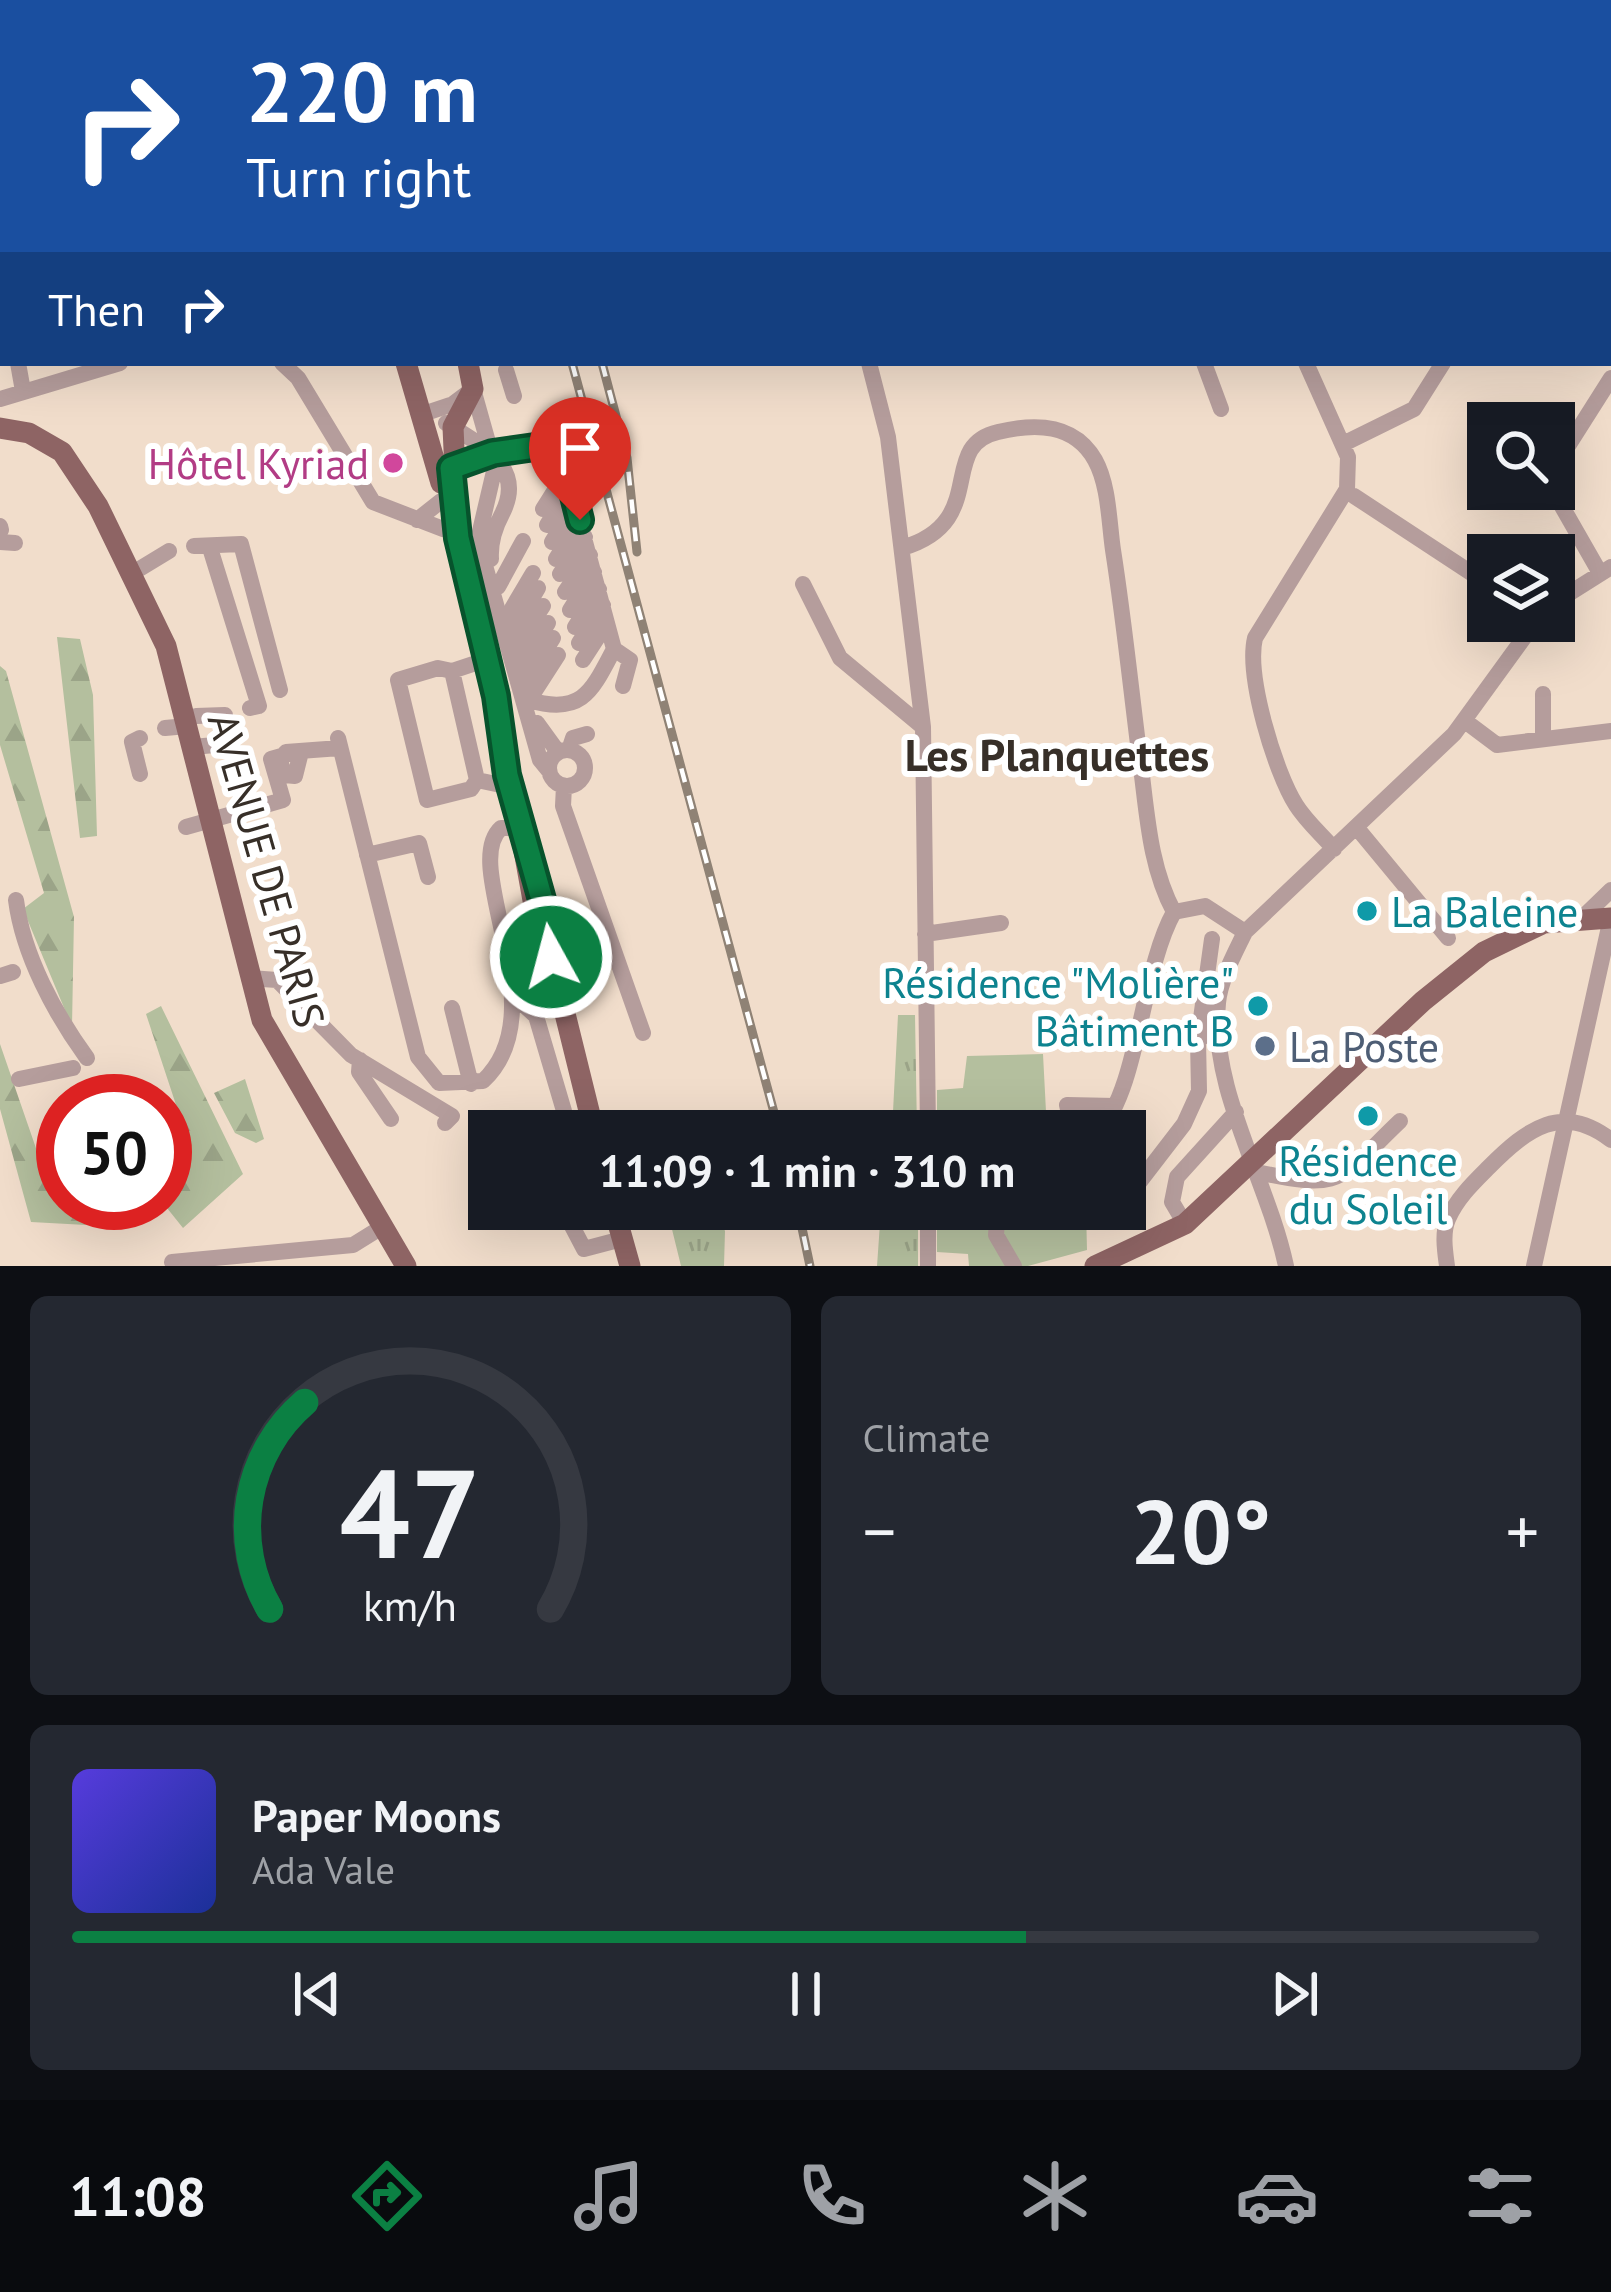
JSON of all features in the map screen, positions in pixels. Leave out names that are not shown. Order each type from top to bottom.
[{"type":"main road","points":[[407,366],[440,472],[443,529],[463,668],[508,781]]},
{"type":"main road","points":[[469,366],[473,389],[453,428],[451,468],[458,538],[496,696],[508,781],[544,900],[555,946],[551,957],[589,1110]]},
{"type":"main road","name":"AVENUE DE PARIS","points":[[0,428],[46,441],[82,475],[153,627],[153,647],[171,677],[262,981],[280,1059],[406,1266]]},
{"type":"main road","points":[[1095,1266],[1185,1224],[1256,1166],[1424,1001],[1484,952],[1544,923],[1611,918]]},
{"type":"main road","points":[[620,1230],[630,1266]]},
{"type":"street","points":[[19,366],[23,392]]},
{"type":"street","points":[[0,399],[101,366]]},
{"type":"street","points":[[285,366],[298,378],[373,502],[443,529]]},
{"type":"street","points":[[870,366],[879,385],[923,727],[928,1110]]},
{"type":"street","points":[[1205,366],[1221,409]]},
{"type":"street","points":[[1307,366],[1343,444],[1348,489],[1252,650],[1276,763],[1296,805],[1334,849]]},
{"type":"street","points":[[1343,444],[1414,409],[1441,366]]},
{"type":"street","points":[[506,370],[514,396]]},
{"type":"street","points":[[1575,435],[1611,379]]},
{"type":"street","points":[[424,409],[453,404],[473,389],[510,490],[490,554],[540,732],[564,751],[580,755],[585,771],[580,781],[564,786]]},
{"type":"street","points":[[424,409],[496,454]]},
{"type":"street","points":[[902,548],[930,538],[951,522],[969,452],[981,438],[1047,425],[1073,436],[1096,462],[1117,575],[1148,820],[1161,888],[1174,911]]},
{"type":"street","points":[[451,468],[549,445],[561,453],[592,562],[630,660],[623,686]]},
{"type":"street","points":[[496,454],[495,485],[481,531],[484,562],[540,760],[564,786],[563,806],[644,1033]]},
{"type":"street","points":[[1354,496],[1467,569]]},
{"type":"street","points":[[417,520],[441,501]]},
{"type":"street","points":[[1566,510],[1605,570],[1575,589]]},
{"type":"street","points":[[250,708],[259,706],[202,546],[230,540],[241,544],[280,690]]},
{"type":"street","points":[[141,568],[169,551]]},
{"type":"street","points":[[565,593],[592,562]]},
{"type":"street","points":[[565,593],[592,562]]},
{"type":"street","points":[[565,593],[592,562]]},
{"type":"street","points":[[565,593],[592,562]]},
{"type":"street","points":[[565,593],[592,562]]},
{"type":"street","points":[[565,593],[592,562]]},
{"type":"street","points":[[514,642],[554,707],[582,698],[592,562]]},
{"type":"street","points":[[803,584],[840,658],[923,727]]},
{"type":"street","points":[[514,642],[540,597]]},
{"type":"street","points":[[514,642],[540,597]]},
{"type":"street","points":[[514,642],[540,597]]},
{"type":"street","points":[[514,642],[540,597]]},
{"type":"street","points":[[1286,1266],[1221,1062],[1218,1000],[1245,932],[1466,721],[1521,642]]},
{"type":"street","points":[[438,668],[463,668],[477,780],[470,789],[427,800],[398,680],[438,668]]},
{"type":"street","points":[[1543,737],[1544,694]]},
{"type":"street","points":[[185,729],[226,715]]},
{"type":"street","points":[[1466,721],[1497,746],[1611,731]]},
{"type":"street","points":[[185,729],[224,741]]},
{"type":"street","points":[[550,771],[573,738],[586,734]]},
{"type":"street","points":[[140,738],[132,742],[140,774]]},
{"type":"street","points":[[269,804],[283,800],[271,759],[292,752],[300,756],[295,776],[284,775],[280,760],[286,752],[339,743],[418,1057],[439,1083],[485,1080],[500,1063],[514,996],[487,884],[490,851],[492,836],[501,828],[521,835]]},
{"type":"street","points":[[477,780],[508,781]]},
{"type":"street","points":[[186,827],[243,811]]},
{"type":"street","points":[[1357,828],[1448,938]]},
{"type":"street","points":[[367,855],[419,842],[428,878]]},
{"type":"street","points":[[1582,918],[1611,890]]},
{"type":"street","points":[[16,901],[18,922],[80,1063],[19,1079]]},
{"type":"street","points":[[1174,911],[1205,906],[1245,932]]},
{"type":"street","points":[[1112,1110],[1157,942],[1174,911]]},
{"type":"street","points":[[1534,1266],[1611,918]]},
{"type":"street","points":[[925,934],[1001,922]]},
{"type":"street","points":[[1146,1173],[1184,1124],[1199,1090],[1198,1040],[1212,939]]},
{"type":"street","points":[[262,981],[277,980],[341,1050],[452,1116],[445,1123]]},
{"type":"street","points":[[514,996],[536,1016],[564,1110]]},
{"type":"street","points":[[452,1008],[471,1084]]},
{"type":"street","points":[[1198,1040],[1219,1026]]},
{"type":"street","points":[[360,1060],[359,1072],[391,1119]]},
{"type":"street","points":[[1068,1110],[1067,1105],[1115,1106]]},
{"type":"street","points":[[1185,1224],[1172,1202],[1177,1177],[1236,1112]]},
{"type":"street","points":[[1447,1266],[1447,1222],[1464,1191],[1522,1135],[1543,1122],[1565,1120],[1611,1141]]},
{"type":"street","points":[[1256,1166],[1315,1184],[1343,1175],[1400,1121]]},
{"type":"street","points":[[172,1262],[353,1244],[382,1227]]},
{"type":"street","points":[[574,1230],[584,1249],[622,1239]]},
{"type":"street","points":[[928,1230],[928,1266]]},
{"type":"street","points":[[996,1230],[1014,1266]]},
{"type":"green space","points":[[57,637],[80,639],[93,695],[97,836],[80,838]]},
{"type":"green space","points":[[0,666],[6,671],[74,917],[72,1027],[23,909],[44,893],[0,745]]},
{"type":"green space","points":[[161,1006],[243,1174],[192,1220],[192,1074],[166,1074],[146,1014]]},
{"type":"green space","points":[[898,1015],[915,1015],[917,1110],[893,1110]]},
{"type":"green space","points":[[0,1044],[36,1148],[36,1222],[31,1222],[0,1109]]},
{"type":"green space","points":[[1043,1054],[1046,1110],[937,1110],[937,1090],[963,1088],[967,1056]]},
{"type":"green space","points":[[245,1079],[264,1139],[256,1143],[235,1133],[214,1093]]},
{"type":"green space","points":[[672,1230],[725,1230],[724,1266],[681,1266]]},
{"type":"green space","points":[[880,1230],[918,1230],[918,1266],[877,1266]]},
{"type":"green space","points":[[937,1230],[1087,1230],[1087,1250],[1028,1266],[969,1266],[968,1254],[937,1252]]},
{"type":"railway","points":[[573,366],[773,1110]]},
{"type":"railway","points":[[603,366],[627,458],[637,552]]},
{"type":"railway","points":[[802,1230],[810,1266]]},
{"type":"place","name":"Hôtel Kyriad","points":[[393,463]]},
{"type":"place","name":"La Baleine","points":[[1367,911]]},
{"type":"place","name":"Résidence \"Molière\" Bâtiment B","points":[[1258,1006]]},
{"type":"place","name":"La Poste","points":[[1265,1046]]},
{"type":"place","name":"Résidence du Soleil","points":[[1368,1116]]},
{"type":"district","name":"Les Planquettes","points":[[1057,754]]},
{"type":"route","points":[[551,957],[555,946],[522,842],[496,696],[458,538],[451,468],[493,453],[498,456],[549,445],[565,460],[580,520]]}]
